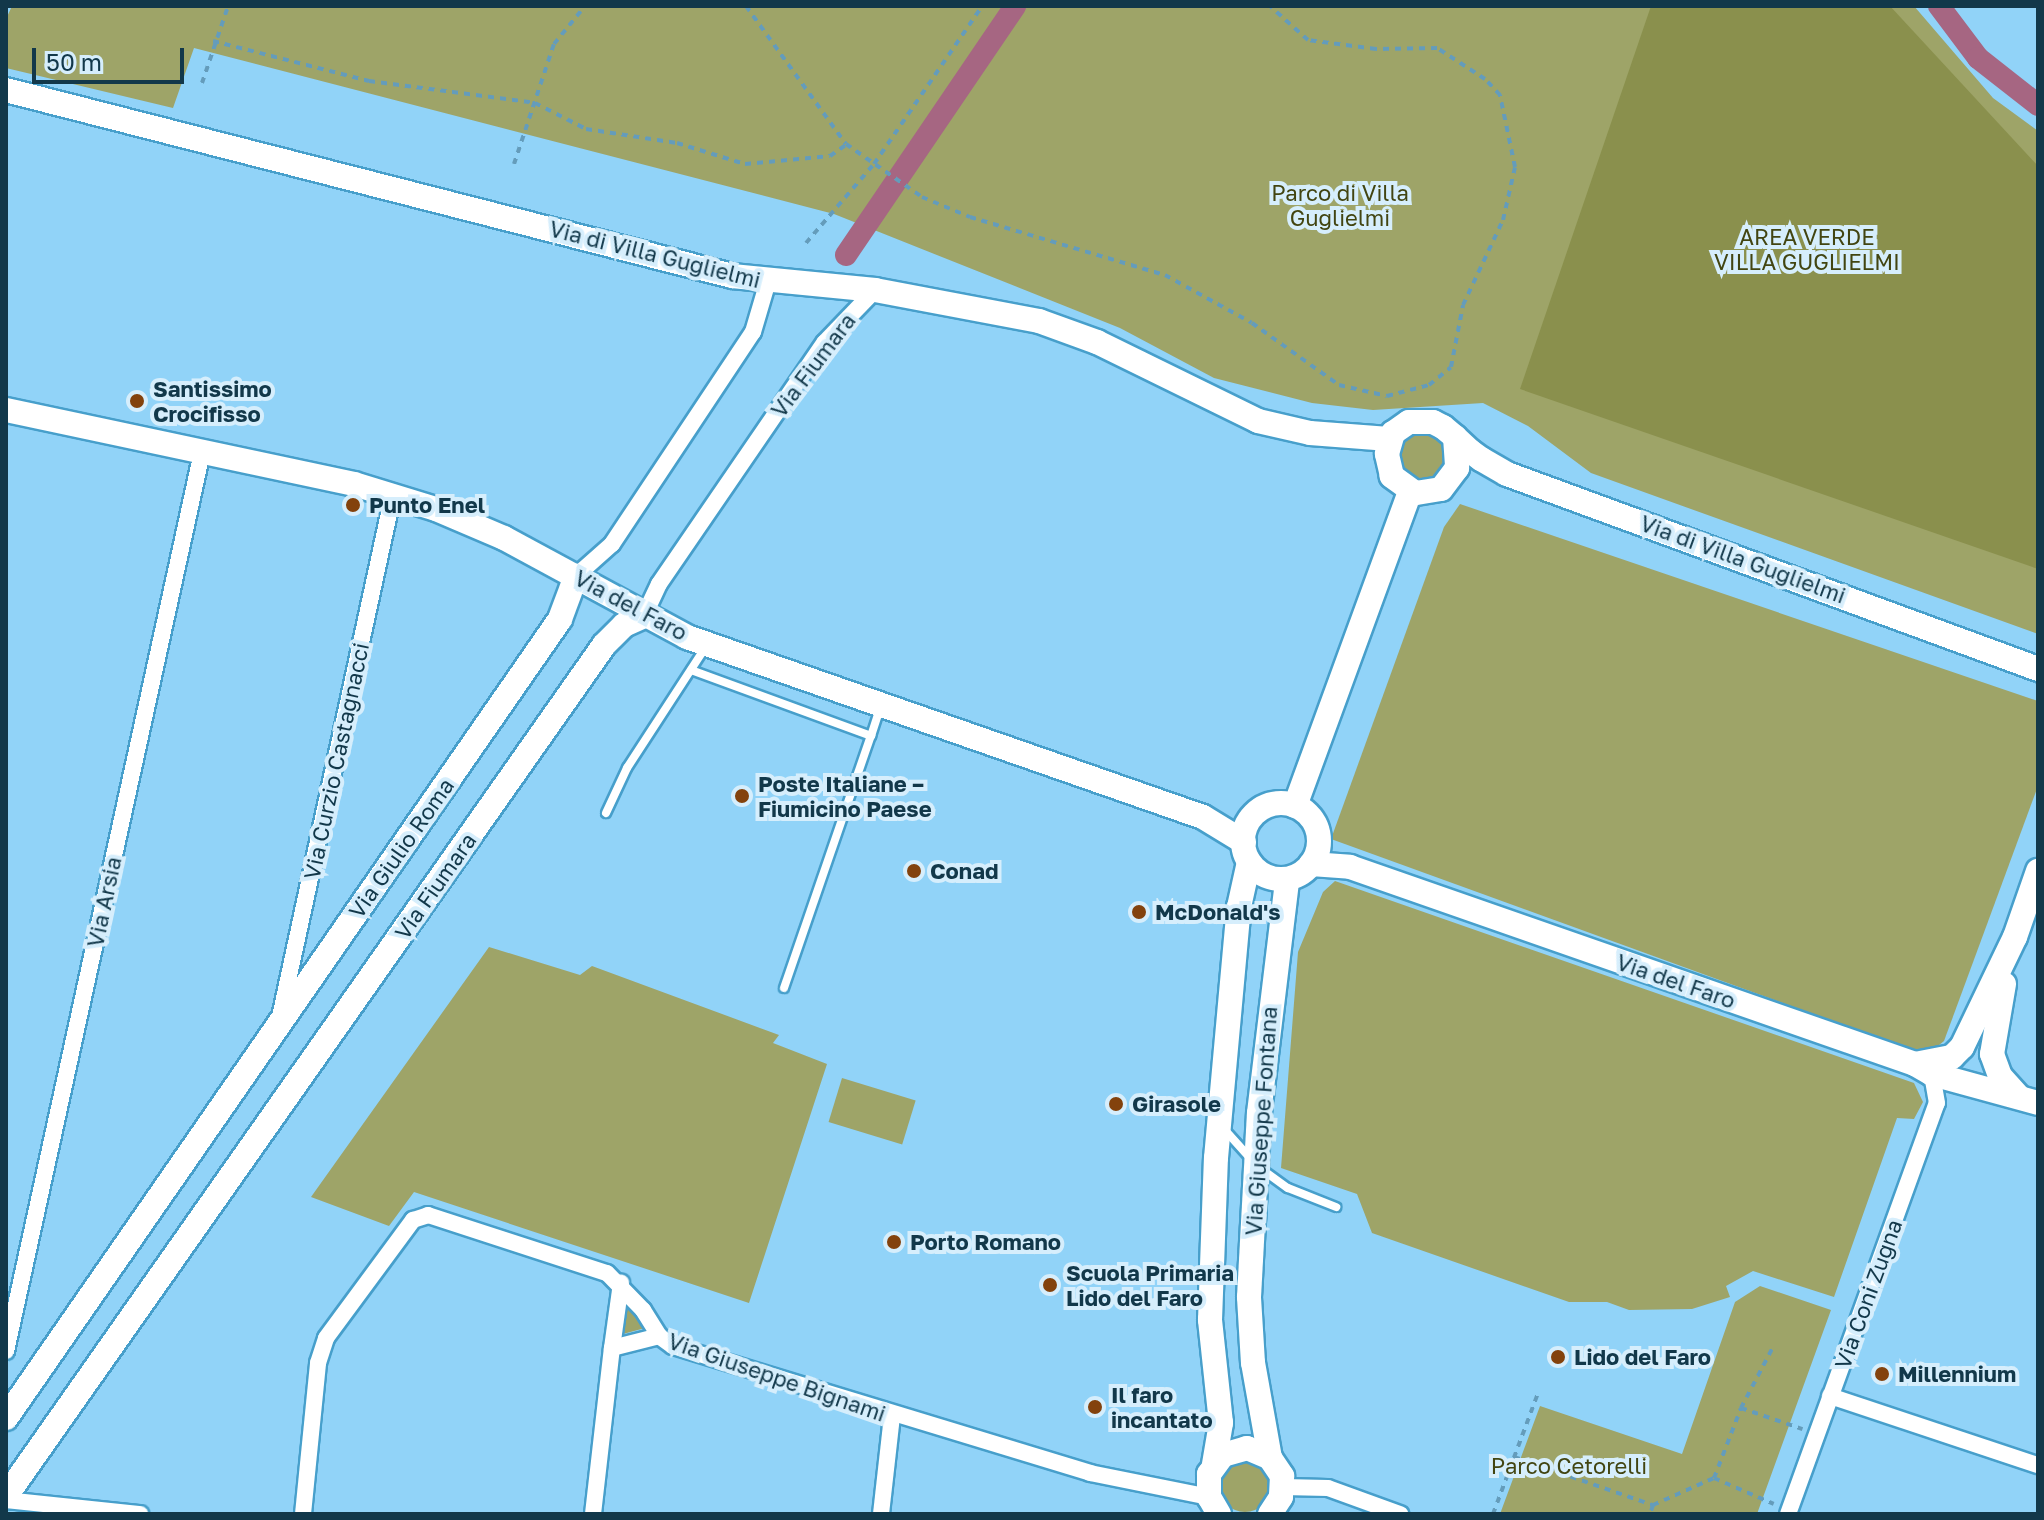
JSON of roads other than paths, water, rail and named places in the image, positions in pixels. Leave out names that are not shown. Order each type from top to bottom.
[{"type":"street","name":"Via di Villa Guglielmi","points":[[6,90],[768,281],[875,290],[1062,327],[1216,404],[1272,425],[1389,439]]},
{"type":"street","name":"Via Giulio Roma","points":[[8,1410],[560,619],[576,576],[612,544],[753,332],[768,281]]},
{"type":"street","name":"Via Fiumara","points":[[6,1498],[604,645],[624,625],[644,616],[656,589],[825,342],[875,290]]},
{"type":"street","name":"Via del Faro","points":[[6,410],[393,495],[492,532],[644,616],[707,644],[1203,817],[1247,852]]},
{"type":"street","points":[[1416,421],[1433,422],[1455,437],[1458,462],[1451,480],[1433,492],[1410,491],[1389,470],[1389,439],[1416,421]]},
{"type":"street","name":"Via di Villa Guglielmi","points":[[1455,437],[1507,474],[2038,669]]},
{"type":"street","name":"Via Arsia","points":[[7,1346],[202,452]]},
{"type":"street","points":[[1295,806],[1410,491]]},
{"type":"street","name":"Via Curzio Castagnacci","points":[[277,1027],[393,495]]},
{"type":"street","points":[[1276,803],[1295,806],[1317,831],[1311,864],[1287,880],[1262,874],[1247,852],[1260,809],[1276,803]]},
{"type":"street","name":"Via Giuseppe Fontana","points":[[1214,1506],[1214,1464],[1221,1431],[1210,1320],[1218,1123],[1247,852]]},
{"type":"street","name":"Via del Faro","points":[[1311,864],[1350,867],[1998,1096],[2028,1100]]},
{"type":"street","points":[[1924,1069],[1952,1057],[1962,1047],[2015,937],[2038,871]]},
{"type":"street","name":"Via Giuseppe Fontana","points":[[1276,1505],[1250,1336],[1255,1163],[1275,949],[1287,880]]},
{"type":"street","points":[[2015,937],[1992,1054],[2000,1076],[2028,1100]]},
{"type":"street","name":"Via Coni Zugna","points":[[1789,1512],[1937,1103],[1924,1069]]},
{"type":"street","name":"Via Giuseppe Bignami","points":[[303,1514],[318,1363],[326,1338],[413,1220],[442,1217],[607,1273],[621,1283],[659,1336],[673,1346],[892,1416],[1214,1506]]},
{"type":"street","points":[[593,1514],[621,1283]]},
{"type":"street","points":[[612,1348],[659,1336]]},
{"type":"street","points":[[1830,1396],[2038,1465]]},
{"type":"street","points":[[881,1514],[892,1416]]},
{"type":"street","points":[[1214,1464],[1223,1455],[1247,1448],[1270,1458]]},
{"type":"street","points":[[1276,1505],[1328,1488],[1400,1514]]},
{"type":"street","points":[[6,1498],[140,1514]]},
{"type":"lane","points":[[606,813],[627,768],[707,644]]},
{"type":"lane","points":[[691,670],[871,736]]},
{"type":"lane","points":[[784,988],[881,706]]},
{"type":"lane","points":[[1218,1123],[1255,1163],[1288,1188],[1336,1207]]},
{"type":"waterway","points":[[846,255],[1015,6]]},
{"type":"waterway","points":[[1939,6],[1978,58],[2038,105]]},
{"type":"place","name":"Santissimo Crocifisso","points":[[137,401]]},
{"type":"place","name":"Punto Enel","points":[[353,505]]},
{"type":"place","name":"Poste Italiane – Fiumicino Paese","points":[[742,796]]},
{"type":"place","name":"Conad","points":[[914,871]]},
{"type":"place","name":"McDonald's","points":[[1139,912]]},
{"type":"place","name":"Girasole","points":[[1116,1104]]},
{"type":"place","name":"Porto Romano","points":[[894,1242]]},
{"type":"place","name":"Scuola Primaria Lido del Faro","points":[[1050,1285]]},
{"type":"place","name":"Lido del Faro","points":[[1558,1357]]},
{"type":"place","name":"Millennium","points":[[1882,1374]]},
{"type":"place","name":"Il faro incantato","points":[[1095,1407]]},
{"type":"park label","name":"Parco di Villa Guglielmi","points":[[1340,204]]},
{"type":"park label","name":"AREA VERDE VILLA GUGLIELMI","points":[[1807,248]]},
{"type":"park label","name":"Parco Cetorelli","points":[[1569,1466]]}]
